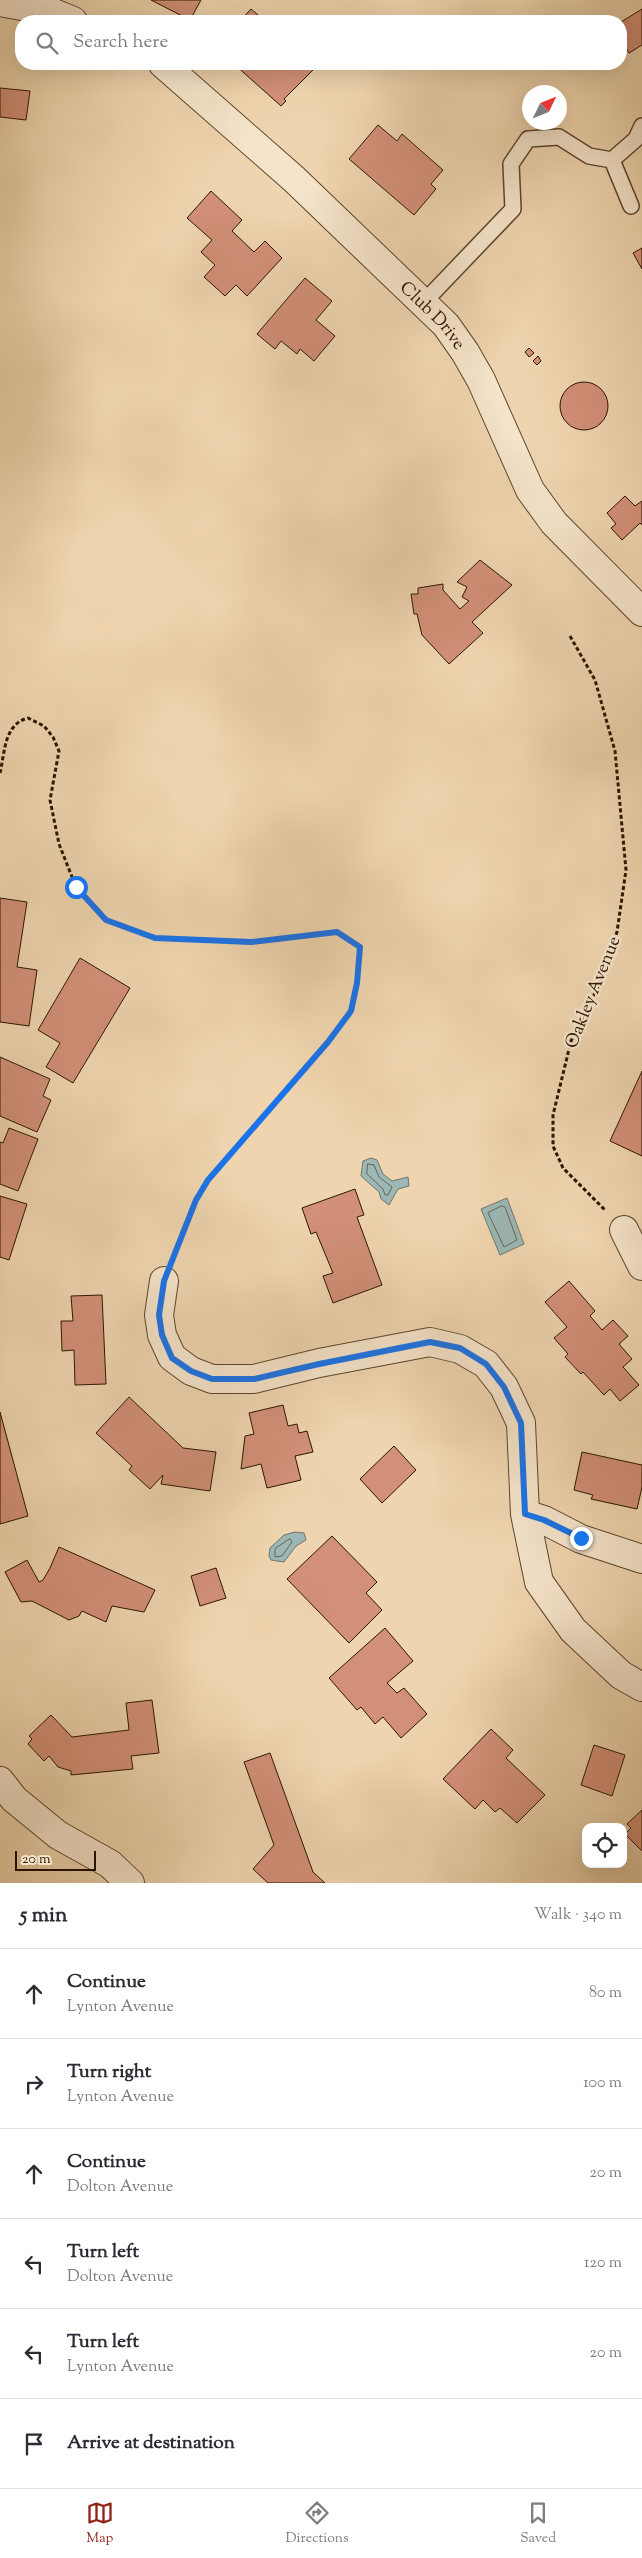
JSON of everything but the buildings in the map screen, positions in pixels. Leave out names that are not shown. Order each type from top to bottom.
[{"type":"street","points":[[0,2],[57,15]]},
{"type":"street","name":"Club Drive","points":[[170,70],[294,179],[446,325],[466,352],[530,490],[554,523],[642,612]]},
{"type":"street","points":[[624,1230],[642,1266]]},
{"type":"street","points":[[164,1281],[159,1315],[162,1335],[172,1358],[191,1371],[212,1379],[254,1379],[430,1342],[460,1348],[486,1364],[504,1387],[521,1423],[525,1514],[539,1582],[573,1630],[621,1675],[642,1687]]},
{"type":"street","points":[[525,1514],[544,1520],[581,1538],[642,1559]]},
{"type":"street","points":[[0,1781],[14,1799],[58,1835],[110,1864],[130,1883]]},
{"type":"lane","points":[[612,160],[636,139],[642,126]]},
{"type":"lane","points":[[424,302],[513,209],[511,164],[528,139],[559,137],[589,156],[612,160]]},
{"type":"lane","points":[[612,160],[631,206]]},
{"type":"path","name":"Oakley Avenue","points":[[570,636],[595,680],[615,751],[626,870],[617,932],[600,983],[571,1041],[553,1115],[553,1146],[562,1168],[624,1230]]},
{"type":"path","points":[[0,773],[10,730],[18,721],[28,718],[44,726],[53,737],[59,751],[50,800],[59,844],[76,887],[106,920],[155,938],[251,942],[337,932],[360,947],[357,983],[351,1011],[328,1042],[208,1180],[196,1200],[164,1281]]},
{"type":"water","points":[[371,1158],[377,1160],[383,1174],[392,1181],[408,1177],[409,1186],[398,1189],[389,1205],[381,1199],[379,1192],[361,1176],[363,1161]]},
{"type":"water","points":[[507,1198],[524,1244],[500,1255],[481,1209]]},
{"type":"water","points":[[295,1532],[304,1533],[306,1540],[296,1546],[284,1562],[271,1560],[269,1556],[270,1548],[284,1535]]},
{"type":"route","points":[[76,887],[106,920],[155,938],[251,942],[337,932],[360,947],[357,983],[351,1011],[328,1042],[208,1180],[196,1200],[165,1274],[159,1315],[162,1335],[172,1358],[191,1371],[212,1379],[254,1379],[430,1342],[460,1348],[486,1364],[504,1387],[521,1423],[525,1514],[544,1520],[581,1538]]}]
